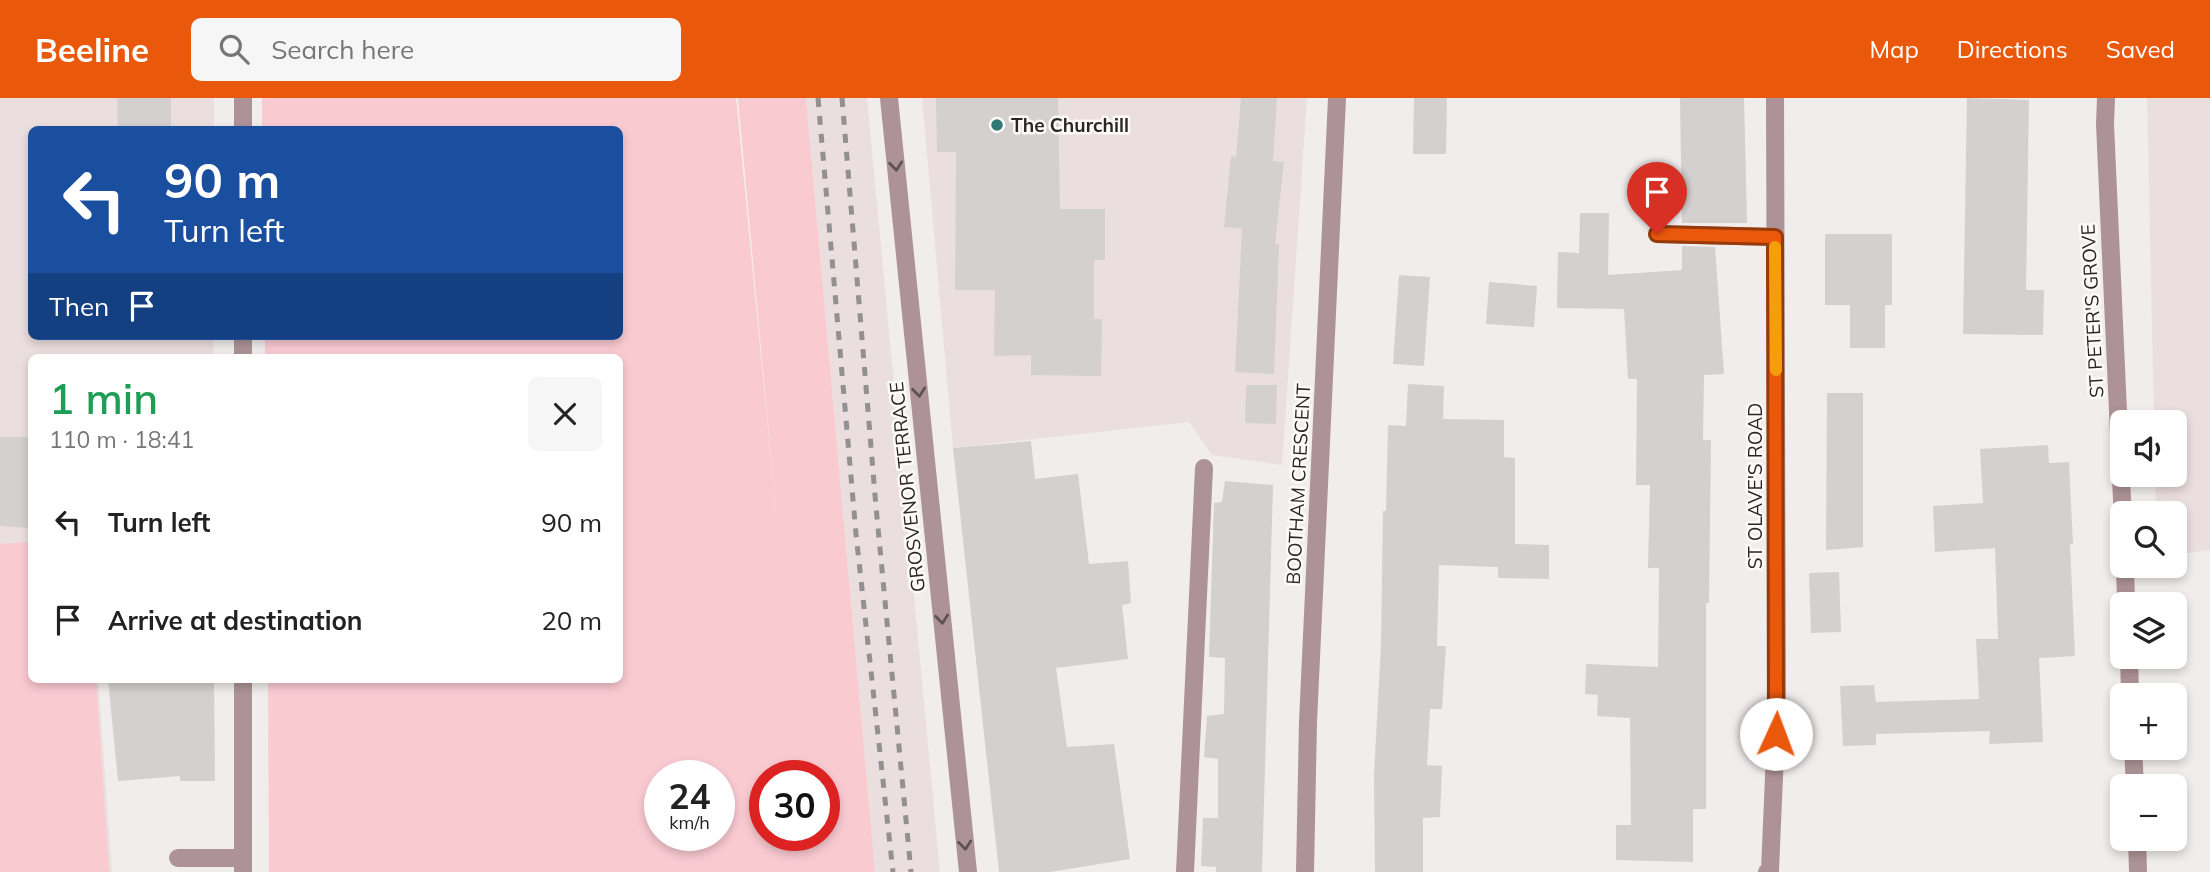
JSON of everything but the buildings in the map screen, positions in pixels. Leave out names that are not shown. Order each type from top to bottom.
[{"type":"street","points":[[243,98],[243,126]]},
{"type":"street","name":"GROSVENOR TERRACE","points":[[889,98],[968,872]]},
{"type":"street","name":"BOOTHAM CRESCENT","points":[[1305,872],[1308,722],[1337,98]]},
{"type":"street","name":"ST OLAVE'S ROAD","points":[[1767,872],[1770,870],[1777,707],[1775,98]]},
{"type":"street","name":"ST PETER'S GROVE","points":[[2106,98],[2122,501]]},
{"type":"street","points":[[1657,234],[1775,237]]},
{"type":"street","points":[[1185,872],[1204,468]]},
{"type":"street","points":[[178,859],[243,865],[243,683]]},
{"type":"street","points":[[2137,851],[2138,872]]},
{"type":"shaded area","points":[[0,98],[214,98],[214,126],[28,126],[28,340],[213,340],[214,354],[28,354],[28,683],[98,683],[112,872],[0,872]]},
{"type":"shaded area","points":[[262,98],[736,98],[777,522],[738,98],[806,98],[875,872],[269,872],[268,683],[623,683],[623,354],[265,354],[265,340],[623,340],[623,126],[262,126]]},
{"type":"shaded area","points":[[806,98],[867,98],[940,872],[875,872]]},
{"type":"shaded area","points":[[922,98],[1307,98],[1282,465],[1212,455],[1189,422],[953,448]]},
{"type":"shaded area","points":[[2147,98],[2210,98],[2210,550],[2187,553],[2187,501],[2156,501],[2155,487],[2187,487],[2187,410],[2154,410]]},
{"type":"shaded area","points":[[28,542],[28,683],[96,683],[109,872],[0,872],[0,544]]},
{"type":"railway","points":[[818,98],[856,534],[893,872]]},
{"type":"railway","points":[[842,98],[876,507],[911,872]]},
{"type":"slow traffic","points":[[1775,247],[1776,370]]},
{"type":"place","name":"The Churchill","points":[[997,125]]},
{"type":"route","points":[[1657,234],[1775,237],[1776,734]]}]
